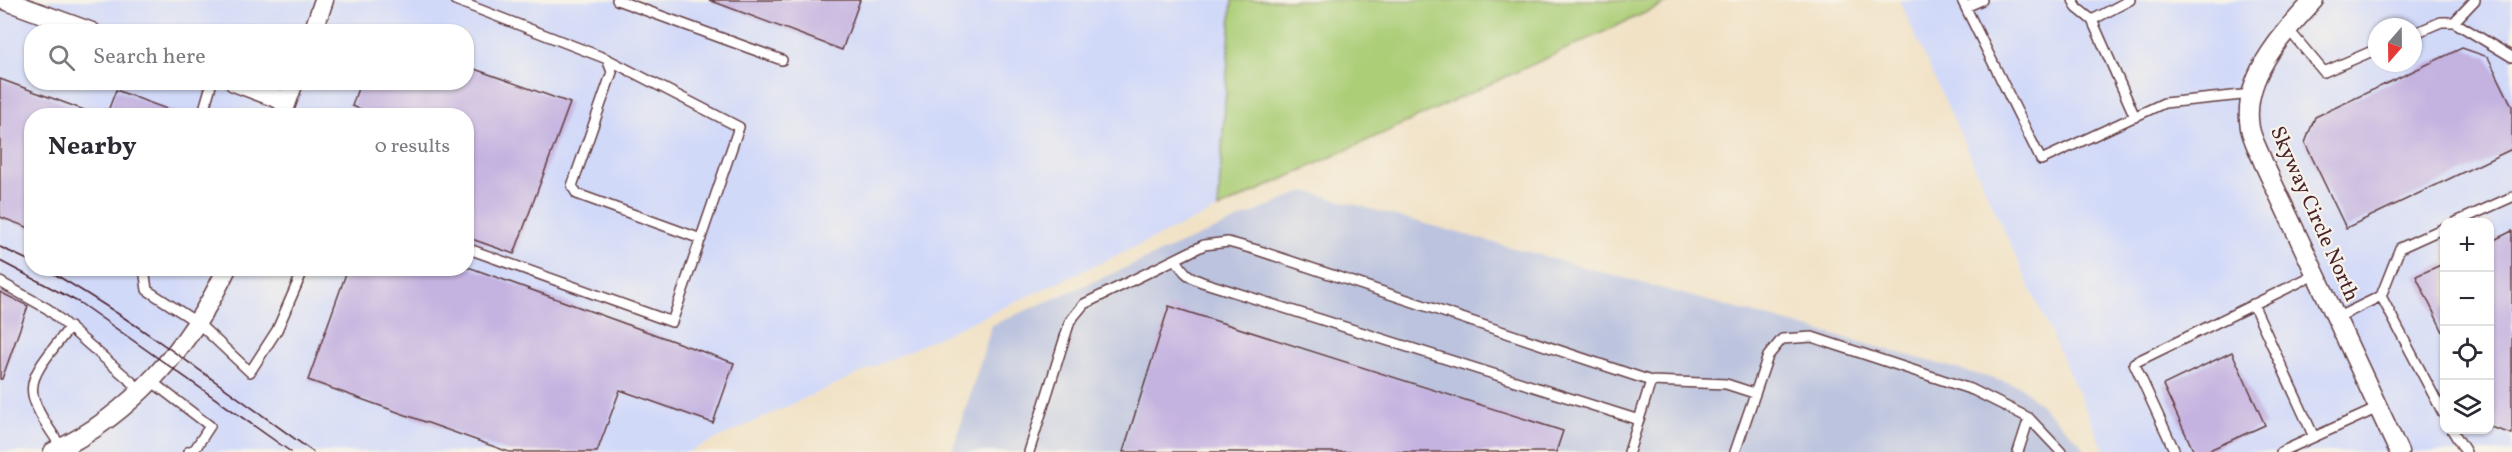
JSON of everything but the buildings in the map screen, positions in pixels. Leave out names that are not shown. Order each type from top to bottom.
[{"type":"street","points":[[4,0],[70,24]]},
{"type":"street","points":[[316,24],[324,0]]},
{"type":"street","name":"Skyway Circle North","points":[[2314,0],[2288,29],[2267,58],[2253,94],[2250,128],[2263,162],[2399,452]]},
{"type":"street","points":[[249,90],[283,108]]},
{"type":"street","points":[[285,108],[291,90]]},
{"type":"street","points":[[57,450],[88,434],[146,386],[198,323],[223,276]]},
{"type":"lane","points":[[455,0],[607,59],[739,127],[672,322],[474,251]]},
{"type":"lane","points":[[617,0],[782,60]]},
{"type":"lane","points":[[1982,0],[1964,3],[2041,160],[2164,103],[2253,94]]},
{"type":"lane","points":[[2073,0],[2077,8],[2092,20],[2136,117]]},
{"type":"lane","points":[[2092,20],[2130,0]]},
{"type":"lane","points":[[2454,22],[2475,0]]},
{"type":"lane","points":[[2422,30],[2441,22],[2454,22],[2512,57]]},
{"type":"lane","points":[[2288,29],[2324,72],[2368,53]]},
{"type":"lane","points":[[607,59],[612,72],[572,186],[577,194],[701,239]]},
{"type":"lane","points":[[204,108],[210,90]]},
{"type":"lane","points":[[2465,218],[2512,197]]},
{"type":"lane","points":[[2336,318],[2380,296],[2400,248],[2440,230]]},
{"type":"lane","points":[[1029,452],[1070,321],[1084,304],[1204,245],[1228,242],[1651,381],[1726,384],[1754,393]]},
{"type":"lane","points":[[1176,259],[1182,271],[1202,282],[1639,420]]},
{"type":"lane","points":[[2175,452],[2134,363],[2317,274]]},
{"type":"lane","points":[[145,276],[147,290],[198,323],[250,372],[278,330],[301,276]]},
{"type":"lane","points":[[0,282],[48,309],[146,386],[210,426],[195,449],[188,452]]},
{"type":"lane","points":[[2380,296],[2440,406]]},
{"type":"lane","points":[[2253,304],[2314,437]]},
{"type":"lane","points":[[57,450],[36,409],[31,392],[34,376],[70,327]]},
{"type":"lane","points":[[1735,452],[1768,356],[1782,339],[1812,337],[1973,390],[2029,418],[2061,452]]},
{"type":"lane","points":[[1629,452],[1651,381]]},
{"type":"lane","points":[[2282,452],[2378,408]]},
{"type":"lane","points":[[2018,452],[2029,418]]},
{"type":"lane","points":[[2455,434],[2466,452]]},
{"type":"shaded area","points":[[0,0],[1232,0],[1218,209],[688,452],[0,452]]},
{"type":"shaded area","points":[[1899,0],[2512,0],[2512,452],[2105,452]]},
{"type":"shaded area","points":[[1305,191],[2020,386],[2082,444],[2086,452],[952,452],[992,325]]},
{"type":"green space","points":[[1232,0],[1673,0],[1218,209]]},
{"type":"tram line","points":[[0,247],[24,258]]},
{"type":"tram line","points":[[0,261],[24,274]]},
{"type":"tram line","points":[[29,276],[80,303],[291,452]]},
{"type":"tram line","points":[[57,276],[147,333],[313,452]]}]
